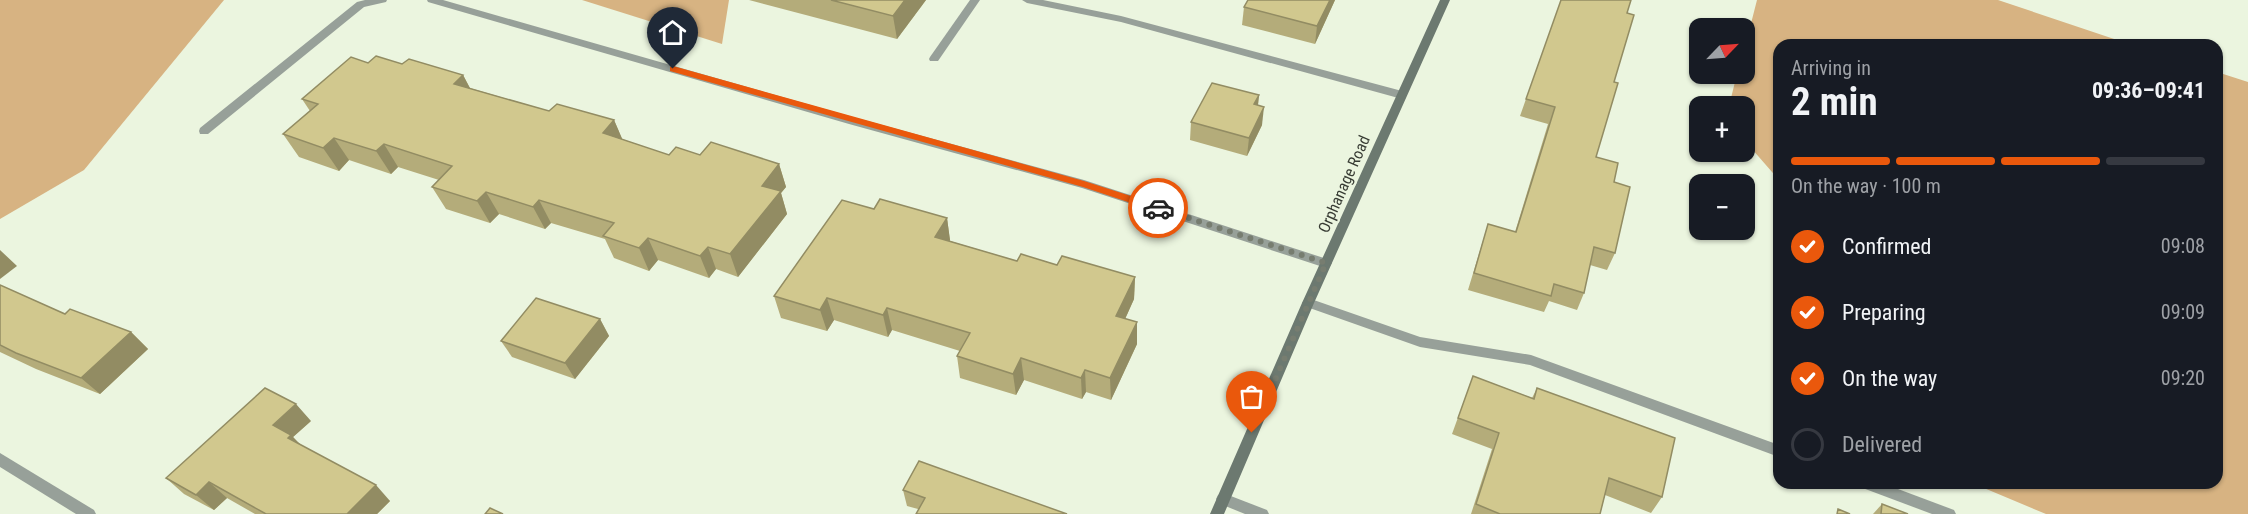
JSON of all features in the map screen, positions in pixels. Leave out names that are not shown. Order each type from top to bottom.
[{"type":"main road","name":"Orphanage Road","points":[[1217,514],[1308,303],[1445,0]]},
{"type":"street","points":[[204,131],[361,4],[382,0]]},
{"type":"street","points":[[432,0],[849,120],[1084,184],[1326,263]]},
{"type":"street","points":[[934,59],[975,0]]},
{"type":"street","points":[[1027,0],[1121,19],[1402,95]]},
{"type":"street","points":[[1308,303],[1420,342],[1531,360],[1773,449]]},
{"type":"street","points":[[0,459],[19,473],[89,514]]},
{"type":"street","points":[[1881,489],[1948,514]]},
{"type":"street","points":[[1223,499],[1262,514]]},
{"type":"shaded area","points":[[0,0],[224,0],[84,170],[0,219]]},
{"type":"shaded area","points":[[582,0],[729,0],[722,44]]},
{"type":"shaded area","points":[[1757,0],[1998,0],[2114,39],[1773,39],[1773,173],[1755,152],[1755,96],[1732,96],[1734,84],[1755,84],[1755,18],[1752,18]]},
{"type":"shaded area","points":[[2223,74],[2248,82],[2248,514],[2046,514],[1986,489],[2223,489]]},
{"type":"building","points":[[831,0],[905,0],[893,16]]},
{"type":"building","points":[[1248,0],[1330,0],[1317,26],[1244,7]]},
{"type":"building","points":[[1561,0],[1631,0],[1627,13],[1634,15],[1614,82],[1618,83],[1596,157],[1618,163],[1614,182],[1630,187],[1615,253],[1594,247],[1584,293],[1554,284],[1551,296],[1474,273],[1488,224],[1516,232],[1555,107],[1526,99]]},
{"type":"building","points":[[376,56],[402,64],[409,59],[463,75],[454,84],[549,111],[557,104],[614,120],[603,133],[669,155],[676,147],[700,155],[711,142],[779,164],[762,186],[781,191],[730,254],[708,247],[700,256],[648,238],[639,248],[603,236],[614,223],[539,200],[533,207],[486,192],[477,201],[432,187],[452,166],[384,144],[376,151],[334,138],[323,148],[283,134],[318,104],[302,99],[351,57],[368,63]]},
{"type":"building","points":[[1212,83],[1259,95],[1254,104],[1264,107],[1249,138],[1191,122]]},
{"type":"building","points":[[880,199],[947,218],[935,237],[1017,261],[1021,254],[1057,265],[1062,256],[1135,277],[1116,316],[1137,322],[1110,378],[1085,370],[1081,378],[1021,358],[1013,374],[957,356],[970,333],[887,308],[883,315],[827,298],[820,310],[774,296],[842,200],[874,209]]},
{"type":"building","points":[[0,285],[65,314],[70,309],[131,332],[81,378],[0,345]]},
{"type":"building","points":[[536,298],[600,319],[565,363],[501,341]]},
{"type":"building","points":[[1473,376],[1534,399],[1537,388],[1675,438],[1662,497],[1609,478],[1600,514],[1500,514],[1476,504],[1499,433],[1458,418]]},
{"type":"building","points":[[265,388],[296,404],[273,425],[291,435],[288,438],[376,485],[347,514],[266,514],[209,482],[196,495],[166,478]]},
{"type":"building","points":[[919,461],[1067,514],[916,514],[925,498],[903,490]]},
{"type":"building","points":[[1882,504],[1908,514],[1881,514]]},
{"type":"building","points":[[490,508],[503,514],[485,514]]},
{"type":"building","points":[[1838,509],[1850,514],[1837,514]]},
{"type":"way so far","points":[[1158,208],[1326,263],[1252,433]]},
{"type":"route","points":[[673,69],[1084,184],[1158,208]]}]
